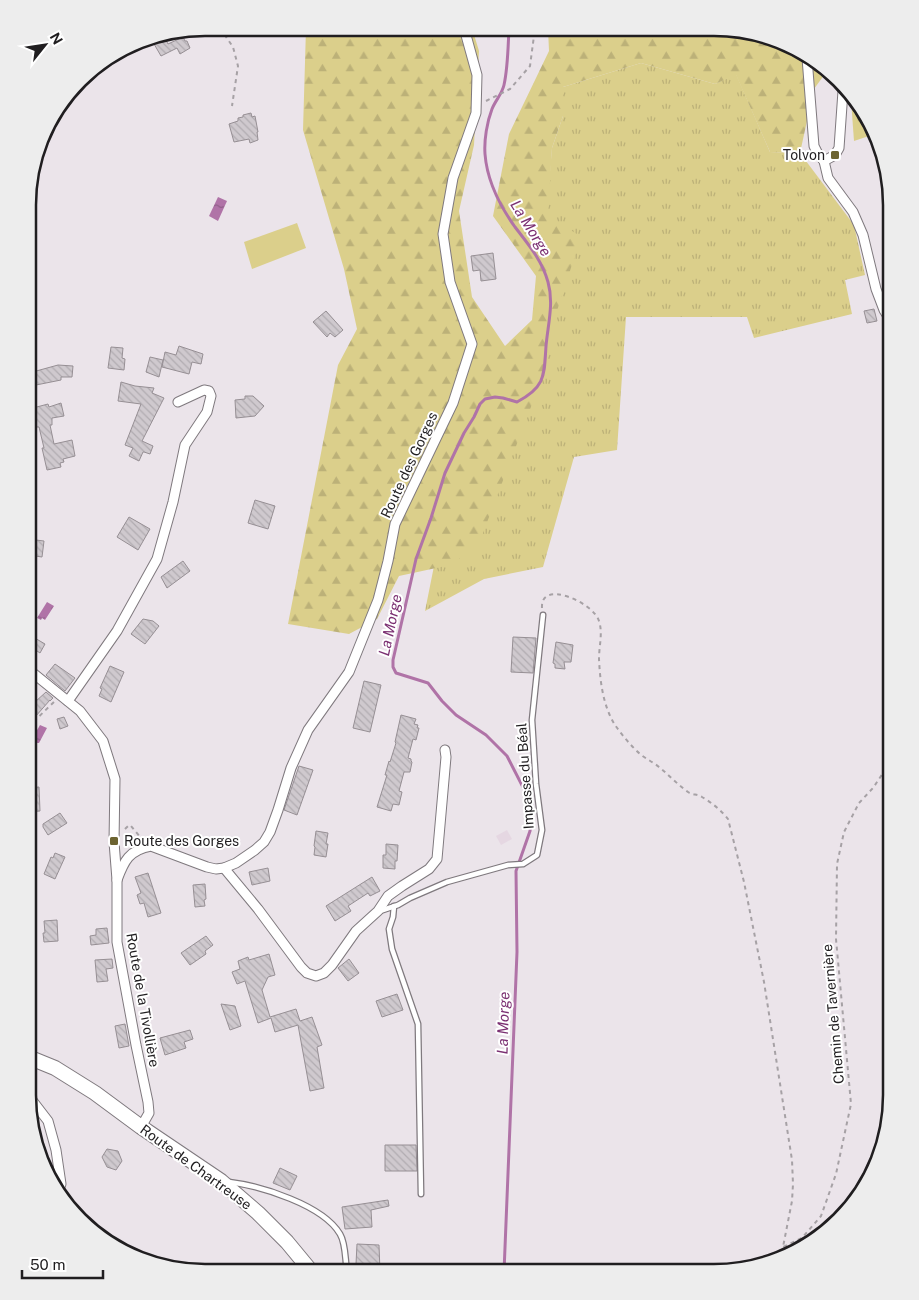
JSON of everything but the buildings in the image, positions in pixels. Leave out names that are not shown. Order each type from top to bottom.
[{"type":"main road","name":"Route de Chartreuse","points":[[36,1060],[55,1068],[95,1093],[220,1181],[258,1213],[287,1242],[305,1264]]},
{"type":"main road","name":"Route de Chartreuse","points":[[36,1070],[95,1093]]},
{"type":"street","name":"Route des Gorges","points":[[224,868],[246,857],[264,842],[278,810],[290,768],[308,730],[349,672],[378,600],[395,524],[453,403],[472,344],[450,282],[443,234],[453,178],[476,113],[477,75],[466,36]]},
{"type":"street","points":[[808,65],[814,146],[824,161],[828,178],[853,212],[863,234],[876,289],[883,307]]},
{"type":"street","points":[[824,161],[836,155],[843,96]]},
{"type":"street","points":[[64,698],[117,631],[157,559],[173,502],[185,445],[207,412],[211,396],[209,391],[204,390],[178,402]]},
{"type":"street","name":"Route de la Tivollière","points":[[36,675],[80,711],[103,741],[115,779],[114,842],[117,880],[117,942],[148,1102],[149,1113],[141,1127]]},
{"type":"street","points":[[117,880],[124,863],[129,857],[142,848],[151,846],[207,867],[224,868],[258,909],[301,967],[307,973],[316,976],[324,973],[332,965],[356,931],[378,911],[388,896],[429,869],[437,859],[446,757],[445,750]]},
{"type":"street","points":[[37,1107],[48,1121],[56,1150],[61,1181]]},
{"type":"lane","name":"Impasse du Béal","points":[[378,911],[394,906],[447,882],[508,865],[523,864],[537,855],[542,830],[536,784],[532,720],[543,615]]},
{"type":"lane","points":[[394,906],[389,929],[392,950],[418,1024],[421,1194]]},
{"type":"lane","points":[[220,1181],[278,1194],[324,1216],[341,1235],[346,1264]]},
{"type":"path","points":[[490,99],[510,89],[530,66],[534,36]]},
{"type":"path","points":[[226,37],[233,47],[238,66],[232,106]]},
{"type":"path","points":[[543,615],[541,605],[550,594],[577,600],[595,613],[600,627],[599,658],[604,696],[615,725],[641,755],[657,765],[689,793],[702,796],[724,814],[731,827],[764,982],[792,1160],[792,1201],[783,1247]]},
{"type":"path","points":[[36,718],[64,698]]},
{"type":"path","name":"Chemin de Tavernière","points":[[781,1250],[802,1238],[821,1216],[836,1174],[851,1104],[836,939],[837,864],[844,832],[859,803],[873,788],[882,774]]},
{"type":"path","points":[[125,828],[129,825],[132,826],[138,836],[151,846]]},
{"type":"shaded area","points":[[507,830],[512,839],[501,845],[496,836]]},
{"type":"green space","points":[[475,36],[479,51],[474,145],[459,211],[472,297],[505,346],[532,320],[536,276],[493,216],[509,134],[549,51],[548,36],[713,36],[736,38],[778,49],[798,59],[823,77],[814,89],[800,153],[770,152],[736,75],[715,84],[641,63],[563,87],[563,116],[552,148],[548,215],[581,237],[553,323],[545,370],[478,546],[450,565],[399,576],[377,619],[349,634],[288,624],[338,365],[357,329],[344,269],[303,130],[306,37]]},
{"type":"green space","points":[[641,63],[715,84],[736,74],[770,152],[800,153],[854,225],[865,275],[845,280],[852,314],[754,338],[747,317],[626,317],[617,450],[574,457],[543,567],[484,579],[425,611],[437,551],[530,408],[552,148],[563,116],[563,87]]},
{"type":"green space","points":[[852,108],[867,137],[854,141]]},
{"type":"green space","points":[[297,223],[306,248],[252,269],[244,242]]},
{"type":"water","points":[[218,197],[227,201],[218,221],[209,216]]},
{"type":"water","points":[[47,602],[54,606],[45,620],[42,618],[41,620],[37,618]]},
{"type":"water","points":[[40,725],[47,728],[39,743],[36,743],[36,732]]},
{"type":"waterway","name":"La Morge","points":[[504,1264],[517,952],[516,871],[530,831],[532,811],[529,799],[507,756],[486,735],[456,715],[428,683],[396,673],[393,667],[393,660],[416,559],[445,473],[464,433],[480,404],[485,399],[495,397],[517,402],[533,391],[544,373],[551,306],[548,282],[538,259],[499,202],[486,164],[485,137],[493,106],[503,88],[508,57],[509,36]]},
{"type":"place","name":"Tolvon","points":[[835,155]]},
{"type":"place","name":"Route des Gorges","points":[[114,841]]}]
